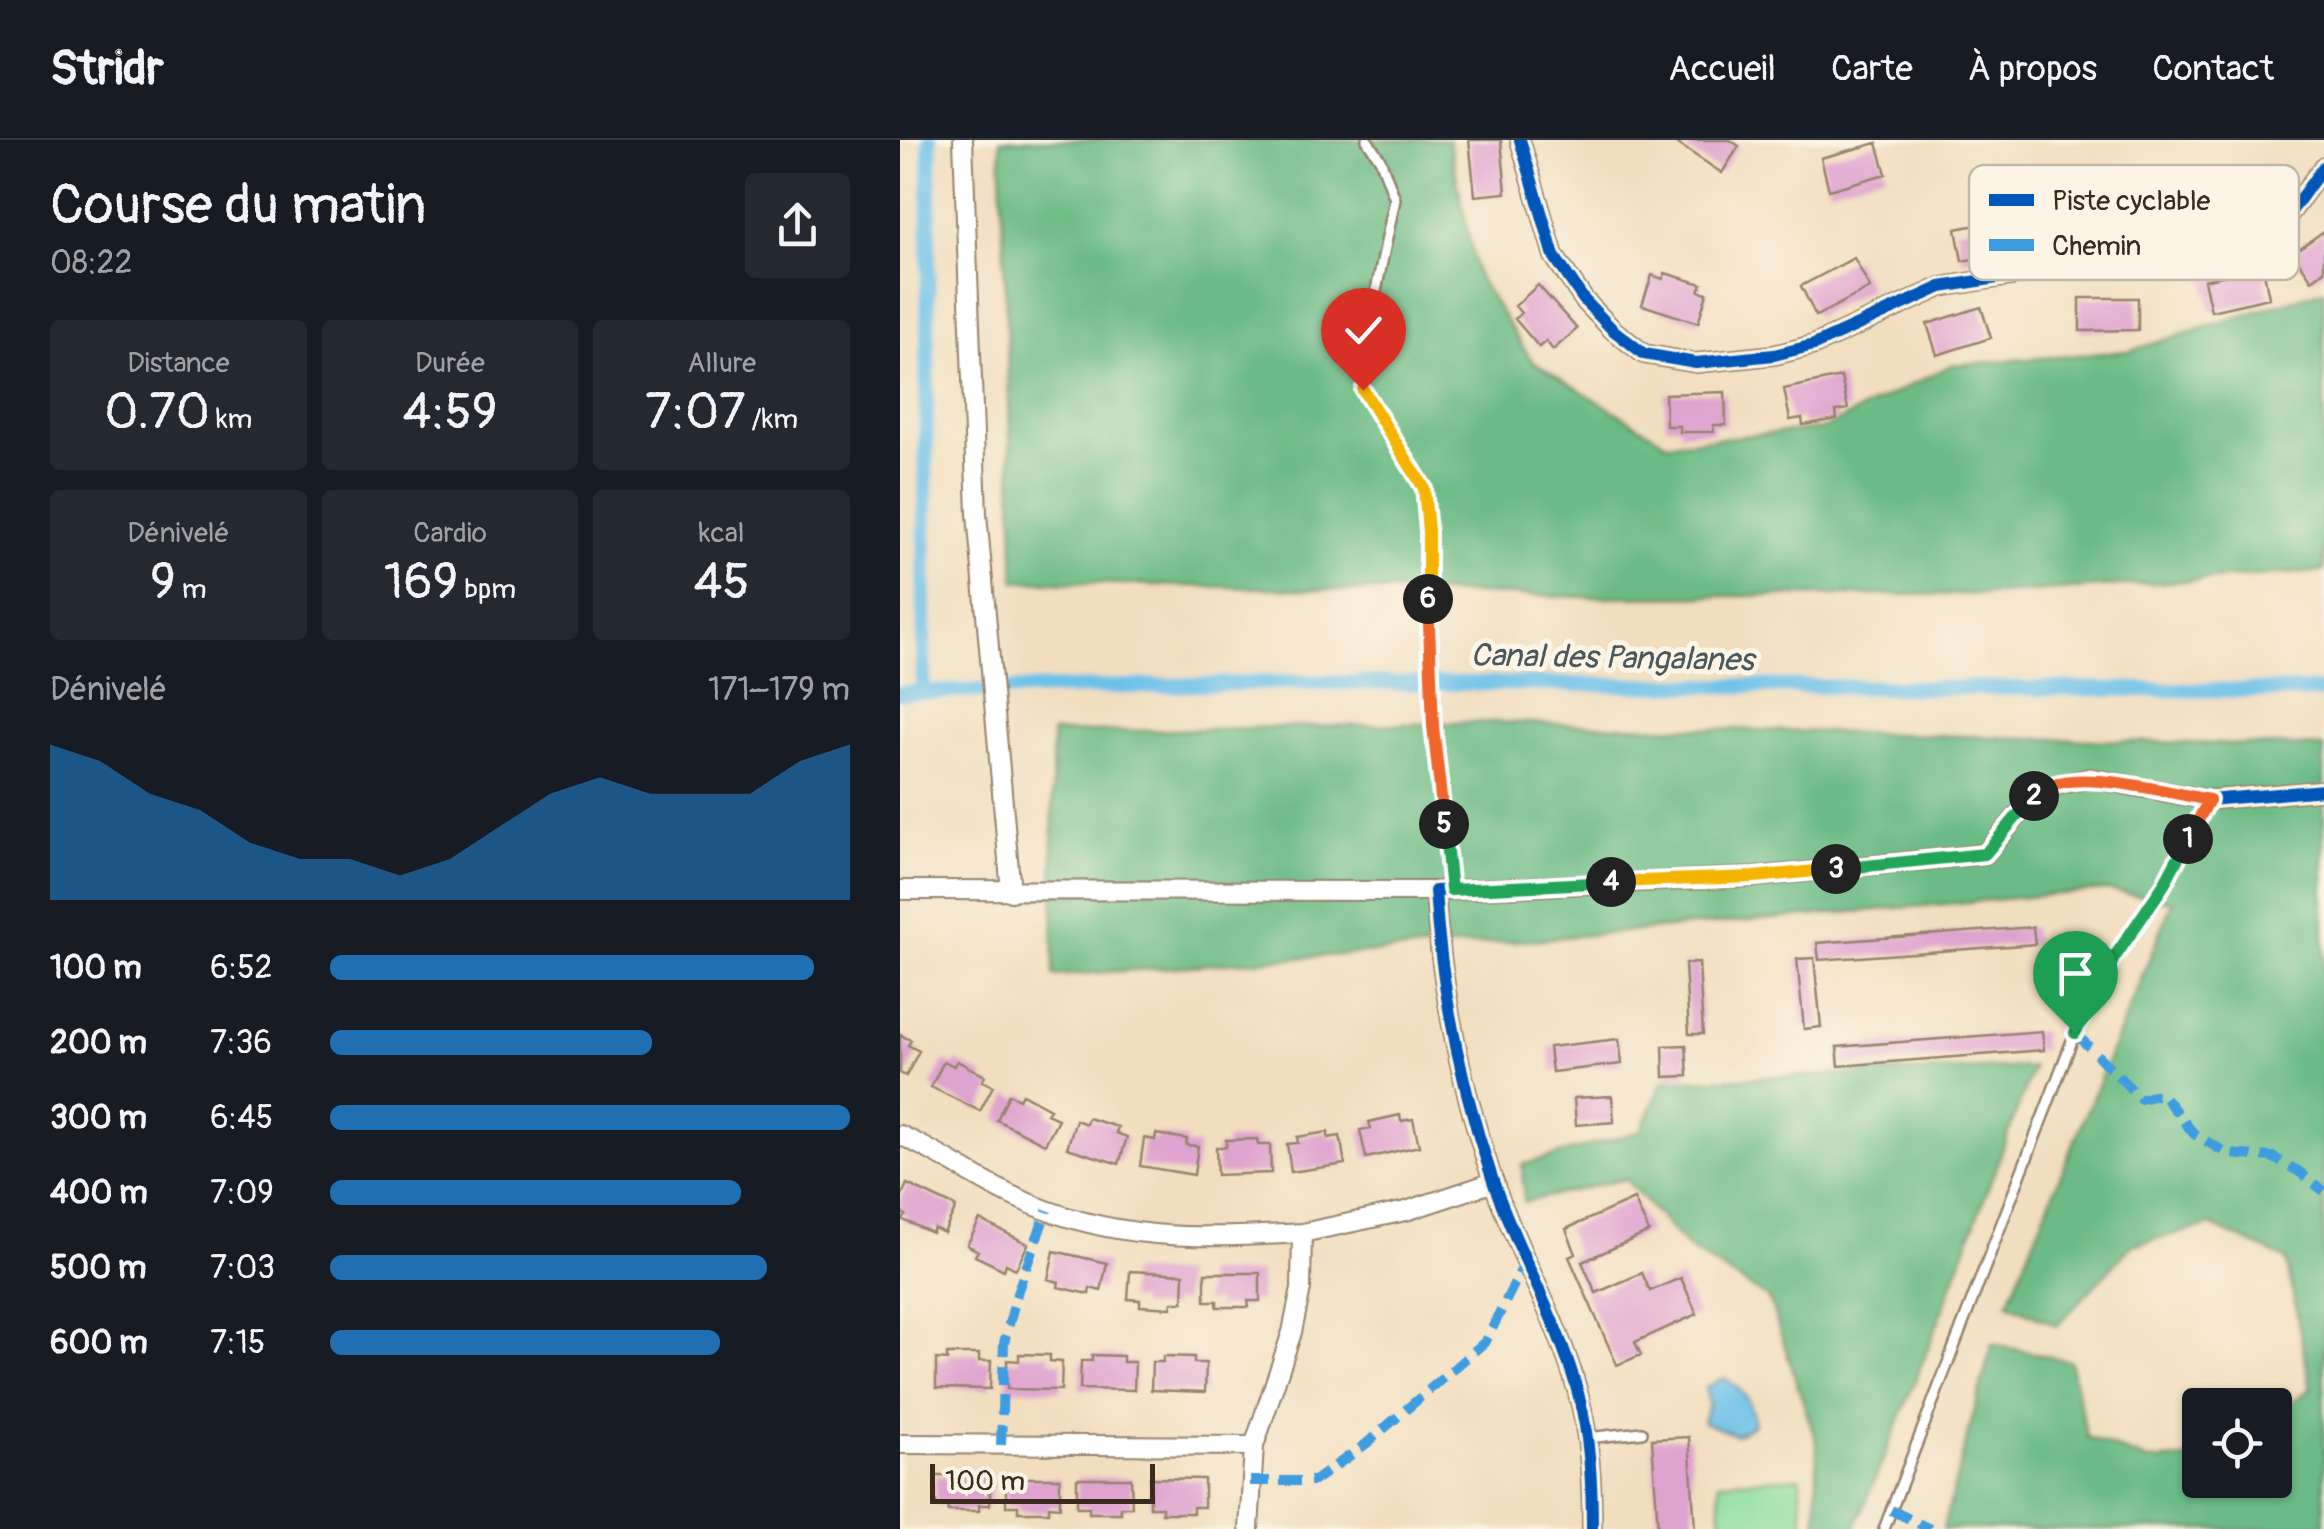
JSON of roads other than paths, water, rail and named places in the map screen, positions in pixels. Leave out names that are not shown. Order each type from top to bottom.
[{"type":"street","points":[[963,140],[977,514],[1011,892]]},
{"type":"street","points":[[1520,140],[1554,256],[1584,300],[1644,354],[1696,364],[1774,355],[1814,345],[1942,286],[1981,280]]},
{"type":"street","points":[[2299,201],[2324,166]]},
{"type":"street","points":[[900,890],[1443,890],[1754,877],[1985,854],[2040,789],[2090,778],[2209,800],[2324,790]]},
{"type":"street","points":[[1443,890],[1440,963],[1454,1038],[1494,1182],[1578,1392],[1588,1438],[1592,1529]]},
{"type":"street","points":[[900,1135],[1015,1197],[1112,1230],[1167,1237],[1302,1233],[1406,1212],[1494,1182]]},
{"type":"street","points":[[1250,1529],[1254,1446],[1292,1332],[1301,1289],[1302,1233]]},
{"type":"street","points":[[900,1444],[1254,1446]]},
{"type":"lane","points":[[1366,140],[1380,159],[1395,199],[1370,320],[1363,390],[1424,488],[1443,890]]},
{"type":"lane","points":[[1884,1529],[2075,1033],[2114,958],[2163,886],[2209,800]]},
{"type":"lane","points":[[1588,1438],[1642,1432]]},
{"type":"water","points":[[1724,1378],[1745,1397],[1753,1416],[1754,1424],[1736,1435],[1703,1422],[1709,1403],[1705,1388]]},
{"type":"waterway","points":[[923,692],[930,140]]},
{"type":"waterway","name":"Canal des Pangalanes","points":[[900,693],[1293,682],[2324,691]]}]
